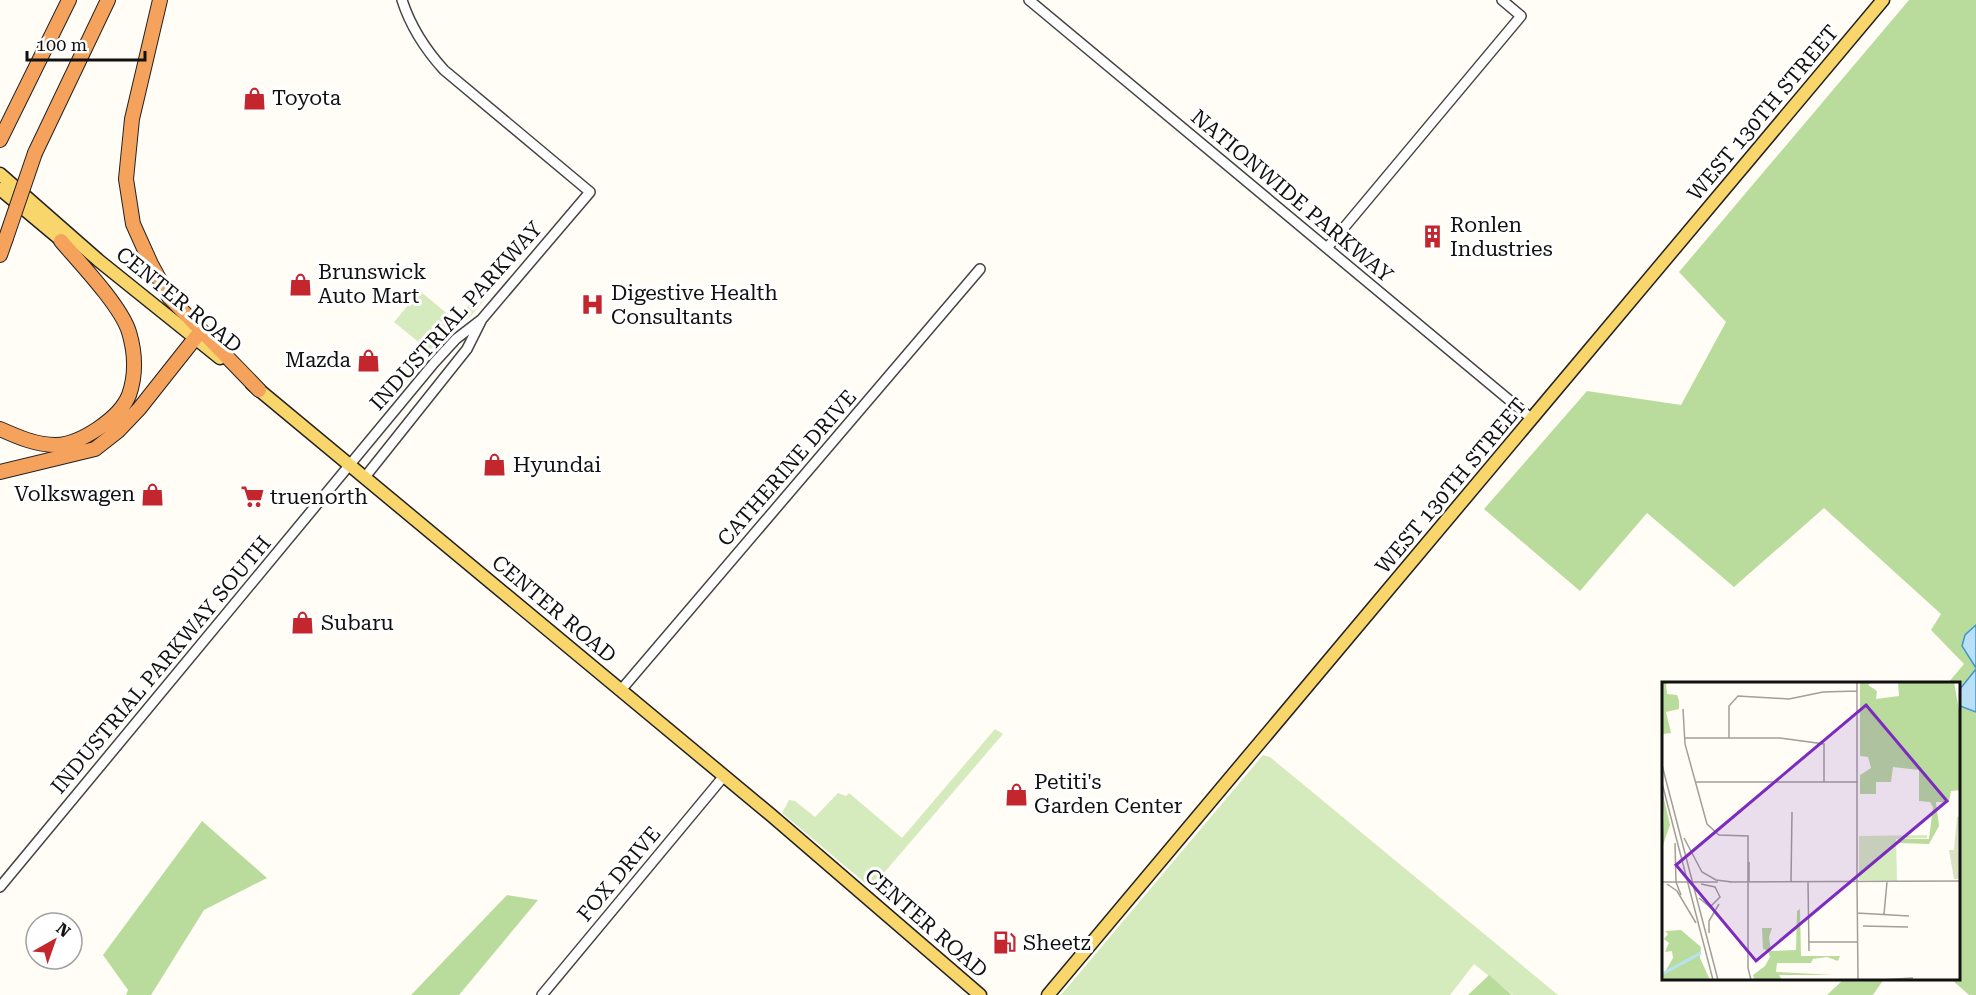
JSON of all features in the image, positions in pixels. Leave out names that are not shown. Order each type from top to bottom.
[{"type":"highway","points":[[1,137],[69,0]]},
{"type":"highway","points":[[0,255],[3,233],[35,153],[108,0]]},
{"type":"highway","points":[[160,0],[132,119],[126,179],[133,224],[169,297],[259,390]]},
{"type":"highway","points":[[0,429],[28,441],[58,445],[84,438],[108,423],[128,397],[135,366],[129,331],[112,302],[61,241]]},
{"type":"highway","points":[[0,472],[95,449],[118,431],[139,409],[196,337]]},
{"type":"main road","name":"WEST 130TH STREET","points":[[1048,995],[1882,0]]},
{"type":"main road","name":"CENTER ROAD","points":[[0,174],[98,260],[196,337],[724,776],[980,995]]},
{"type":"main road","name":"CENTER ROAD","points":[[0,189],[61,241],[98,260]]},
{"type":"street","name":"INDUSTRIAL PARKWAY","points":[[350,465],[434,363],[456,339],[482,319],[590,192],[444,70],[414,30],[402,0]]},
{"type":"street","name":"NATIONWIDE PARKWAY","points":[[1029,0],[1532,420]]},
{"type":"street","points":[[1327,248],[1521,16],[1502,0]]},
{"type":"street","name":"CATHERINE DRIVE","points":[[621,690],[980,269]]},
{"type":"street","points":[[365,477],[467,350],[482,319]]},
{"type":"street","name":"INDUSTRIAL PARKWAY SOUTH","points":[[0,887],[350,465]]},
{"type":"street","name":"FOX DRIVE","points":[[542,995],[724,776]]},
{"type":"green space","points":[[1909,0],[1976,0],[1976,995],[1969,995],[1952,980],[1961,980],[1961,682],[1949,682],[1964,664],[1931,630],[1941,614],[1824,508],[1734,587],[1647,513],[1580,591],[1484,509],[1587,391],[1681,405],[1726,322],[1679,272]]},
{"type":"green space","points":[[498,268],[506,274],[470,317],[442,337],[432,351],[394,322],[420,291],[456,321]]},
{"type":"green space","points":[[995,729],[1003,734],[871,888],[782,813],[789,800],[795,801],[815,817],[838,793],[846,796],[849,793],[902,838]]},
{"type":"green space","points":[[1263,755],[1270,757],[1558,995],[1513,995],[1474,964],[1450,995],[1061,995]]},
{"type":"green space","points":[[202,821],[267,878],[204,910],[151,995],[126,995],[128,990],[103,955]]},
{"type":"green space","points":[[507,895],[538,900],[459,995],[411,995]]},
{"type":"green space","points":[[1489,975],[1512,995],[1468,995]]},
{"type":"green space","points":[[1843,980],[1883,980],[1873,995],[1827,995]]},
{"type":"water","points":[[1976,625],[1976,668],[1962,646],[1965,635]]},
{"type":"water","points":[[1976,669],[1976,712],[1961,706],[1961,688]]},
{"type":"place","name":"Toyota","points":[[254,98]]},
{"type":"place","name":"Ronlen Industries","points":[[1432,237]]},
{"type":"place","name":"Brunswick Auto Mart","points":[[300,284]]},
{"type":"place","name":"Digestive Health Consultants","points":[[593,305]]},
{"type":"place","name":"Mazda","points":[[369,360]]},
{"type":"place","name":"Hyundai","points":[[495,465]]},
{"type":"place","name":"Volkswagen","points":[[153,494]]},
{"type":"place","name":"truenorth","points":[[252,497]]},
{"type":"place","name":"Subaru","points":[[303,623]]},
{"type":"place","name":"Petiti's Garden Center","points":[[1016,794]]},
{"type":"place","name":"Sheetz","points":[[1005,943]]}]
